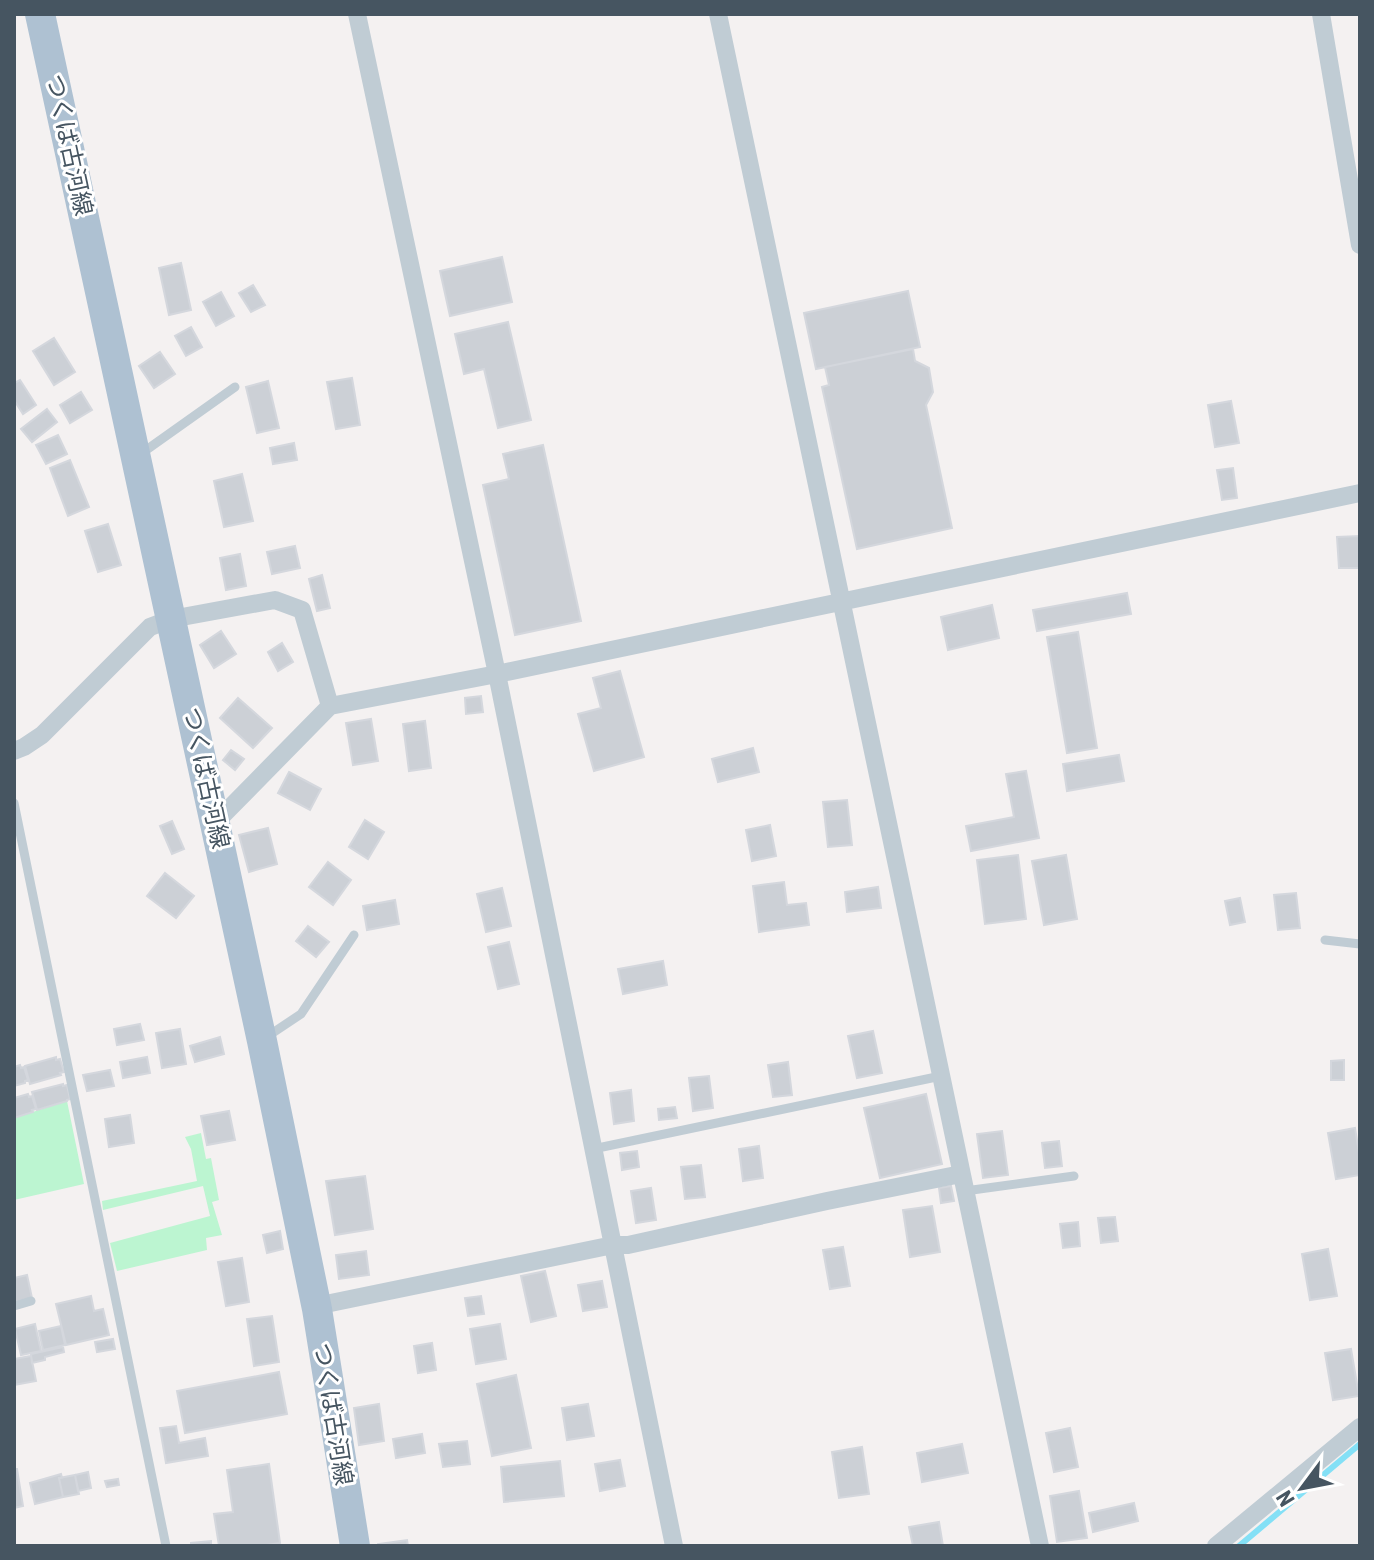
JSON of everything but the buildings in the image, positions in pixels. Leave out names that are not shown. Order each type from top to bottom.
[{"type":"main road","name":"つくば古河線","points":[[40,14],[262,1041],[316,1306],[355,1546]]},
{"type":"street","points":[[357,14],[497,674],[674,1546]]},
{"type":"street","points":[[718,14],[1040,1546]]},
{"type":"street","points":[[1321,14],[1360,245]]},
{"type":"street","points":[[215,823],[330,706],[497,674],[1360,493]]},
{"type":"street","points":[[14,751],[42,735],[150,627],[171,619],[275,600],[302,610],[330,706]]},
{"type":"street","points":[[316,1306],[613,1245],[628,1245],[827,1201],[963,1183]]},
{"type":"street","points":[[1216,1546],[1360,1427]]},
{"type":"lane","points":[[136,458],[235,387]]},
{"type":"lane","points":[[14,803],[166,1546]]},
{"type":"lane","points":[[262,1041],[301,1014],[354,935]]},
{"type":"lane","points":[[1325,940],[1360,944]]},
{"type":"lane","points":[[593,1149],[941,1076]]},
{"type":"lane","points":[[963,1183],[1074,1176]]},
{"type":"lane","points":[[14,1306],[31,1301]]},
{"type":"green space","points":[[67,1101],[84,1184],[14,1200],[14,1118]]},
{"type":"green space","points":[[201,1133],[206,1159],[211,1158],[219,1200],[212,1202],[222,1235],[206,1238],[207,1250],[117,1271],[110,1243],[210,1216],[203,1186],[103,1210],[102,1201],[197,1181],[191,1149],[185,1137]]},
{"type":"waterway","points":[[1239,1546],[1360,1444]]}]
